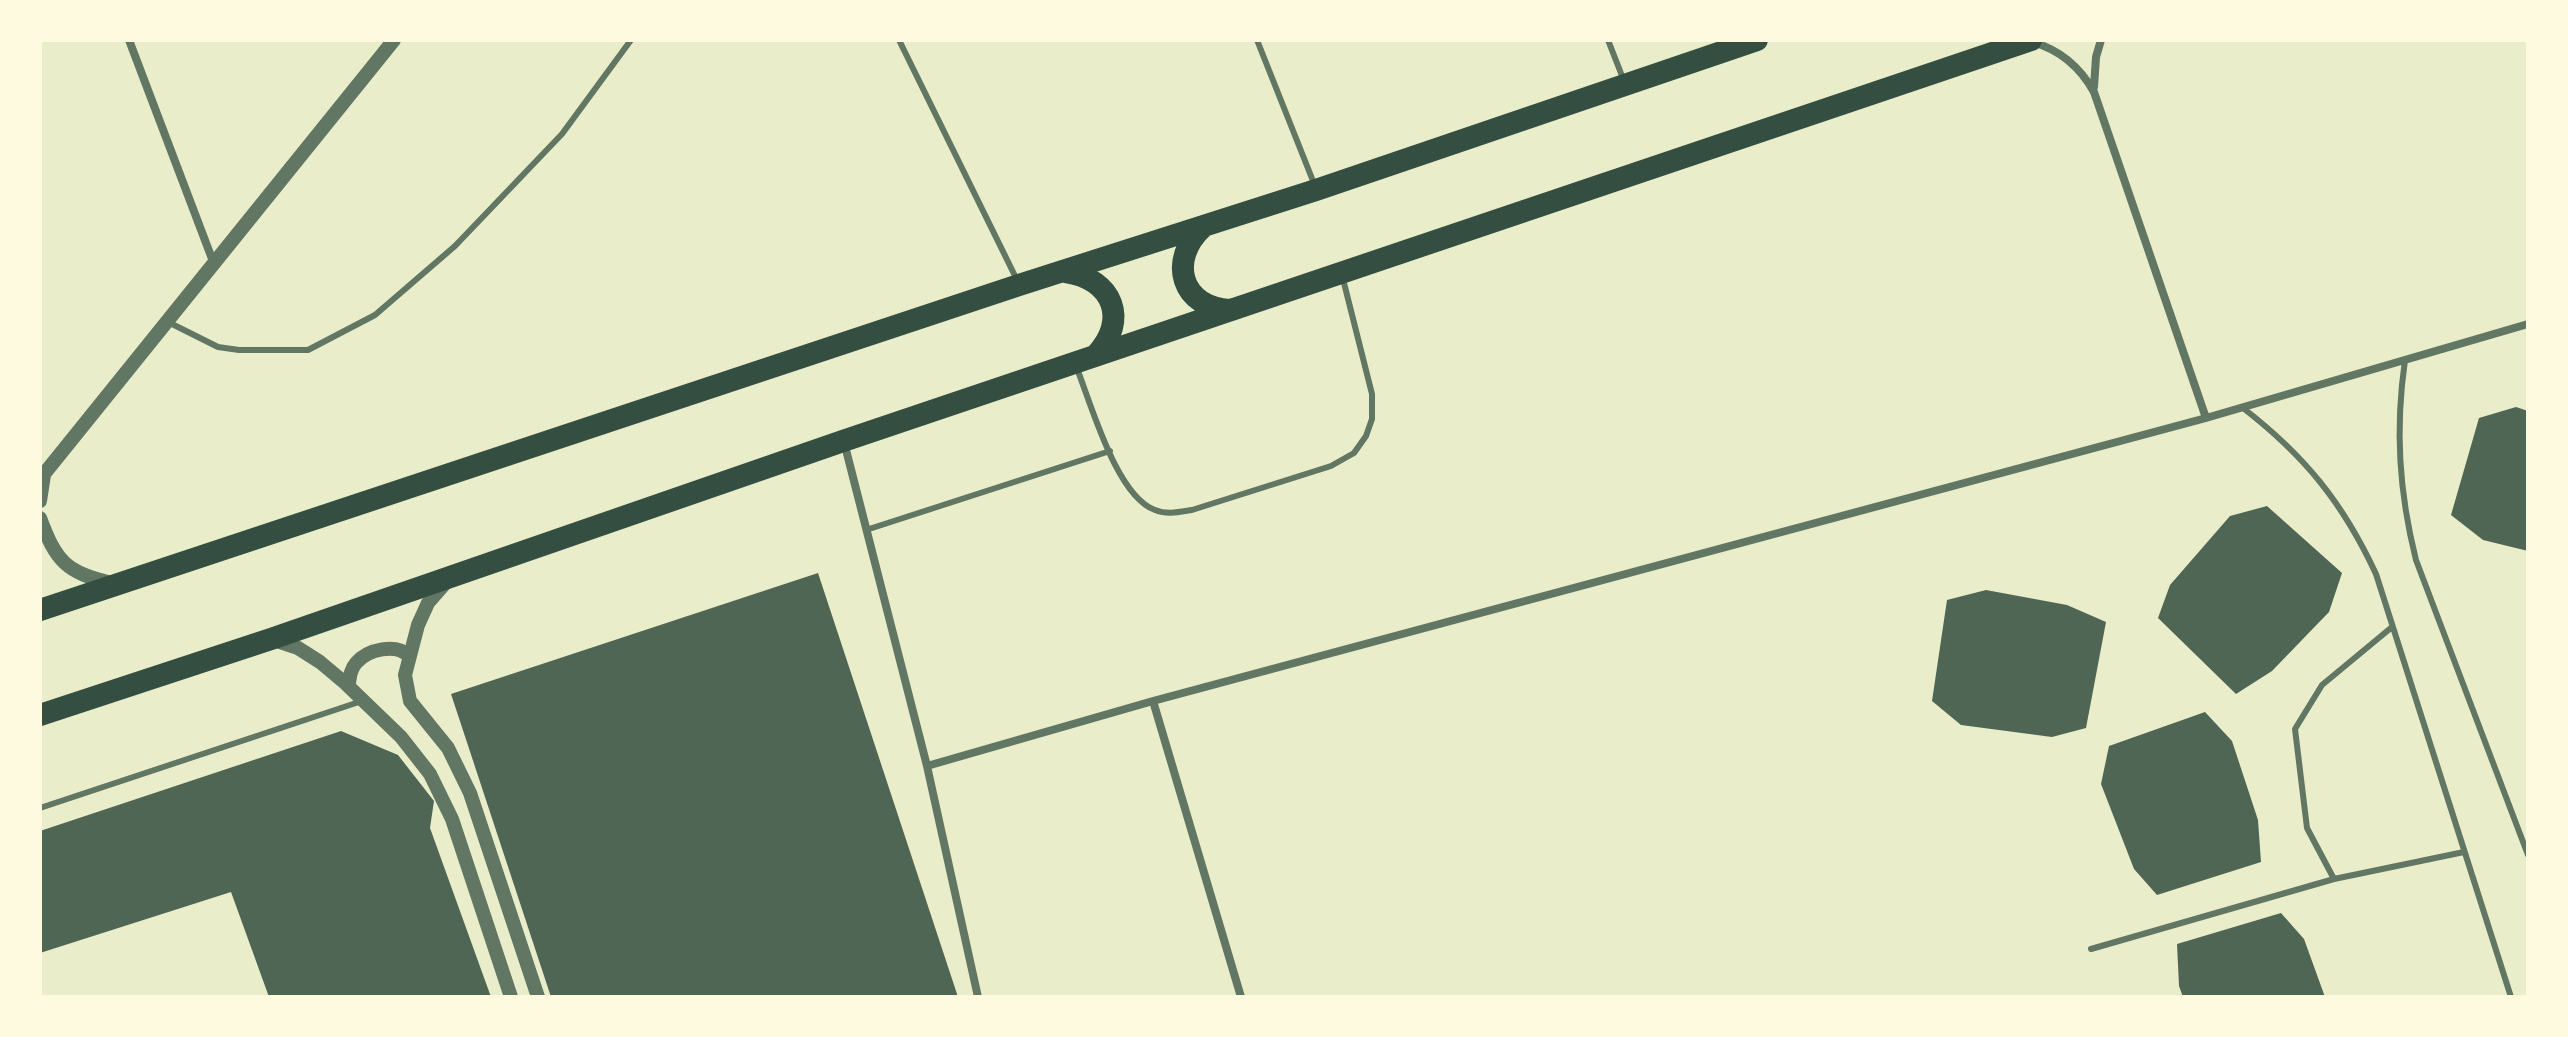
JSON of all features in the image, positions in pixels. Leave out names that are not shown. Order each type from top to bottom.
[{"type":"highway","points":[[40,610],[1019,285],[1316,190],[1757,40]]},
{"type":"highway","points":[[40,715],[2030,40]]},
{"type":"highway","points":[[1204,226],[1191,238],[1183,255],[1182,273],[1189,289],[1201,303],[1218,310],[1236,310]]},
{"type":"highway","points":[[1066,272],[1082,274],[1097,283],[1108,295],[1114,311],[1110,335],[1085,359]]},
{"type":"street","points":[[129,40],[214,265]]},
{"type":"street","points":[[40,501],[42,477],[394,40]]},
{"type":"street","points":[[2030,40],[2060,54],[2085,77],[2094,92],[2206,418]]},
{"type":"street","points":[[2094,92],[2093,74],[2101,40]]},
{"type":"street","points":[[927,766],[1153,701],[2243,408],[2528,324]]},
{"type":"street","points":[[843,441],[927,766],[978,997]]},
{"type":"street","points":[[40,518],[52,551],[82,576],[120,585]]},
{"type":"street","points":[[452,575],[428,603],[418,625],[405,675],[410,701],[448,748],[470,793],[538,997]]},
{"type":"street","points":[[271,639],[298,648],[320,662],[401,737],[430,774],[452,819],[511,997]]},
{"type":"street","points":[[349,687],[354,666],[363,657],[388,649],[404,651],[409,656]]},
{"type":"street","points":[[1153,701],[1241,997]]},
{"type":"lane","points":[[168,322],[218,347],[308,350],[375,315],[455,246],[562,134],[631,40]]},
{"type":"lane","points":[[899,40],[1019,285]]},
{"type":"lane","points":[[1257,40],[1316,190]]},
{"type":"lane","points":[[1608,40],[1625,85]]},
{"type":"lane","points":[[1085,359],[1110,451],[1126,483],[1140,502],[1156,511],[1174,513],[1192,510],[1331,466],[1354,453],[1366,436],[1372,419],[1372,394],[1341,272]]},
{"type":"lane","points":[[2405,360],[2397,440],[2406,520],[2416,560],[2528,855]]},
{"type":"lane","points":[[2243,408],[2298,454],[2343,510],[2376,574],[2511,997]]},
{"type":"lane","points":[[866,530],[1110,451]]},
{"type":"lane","points":[[2334,879],[2307,828],[2295,729],[2322,685],[2392,627]]},
{"type":"lane","points":[[40,808],[362,701]]},
{"type":"lane","points":[[2091,949],[2334,879],[2464,852]]},
{"type":"building","points":[[2516,407],[2528,411],[2528,551],[2483,540],[2451,515],[2479,418]]},
{"type":"building","points":[[2267,506],[2342,573],[2329,612],[2272,671],[2236,694],[2158,618],[2170,585],[2230,516]]},
{"type":"building","points":[[818,573],[958,997],[551,997],[451,694]]},
{"type":"building","points":[[1986,590],[2067,605],[2106,622],[2086,728],[2052,737],[1961,725],[1932,701],[1947,600]]},
{"type":"building","points":[[2205,712],[2232,741],[2258,820],[2261,862],[2157,895],[2134,869],[2101,784],[2109,746]]},
{"type":"building","points":[[341,731],[398,755],[434,801],[430,828],[491,997],[269,997],[231,892],[40,953],[40,831]]},
{"type":"building","points":[[2281,913],[2304,939],[2325,997],[2183,997],[2179,986],[2177,944]]}]
